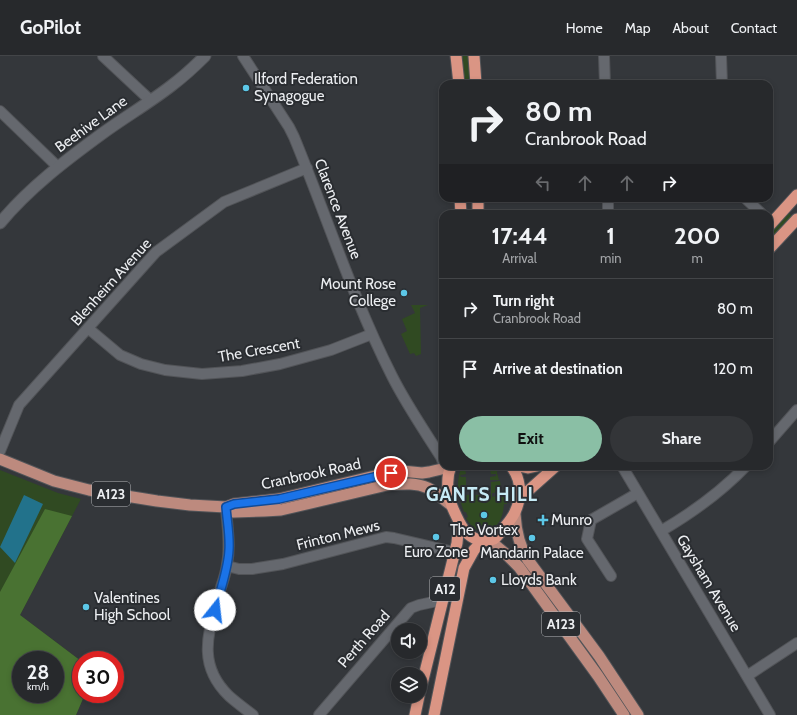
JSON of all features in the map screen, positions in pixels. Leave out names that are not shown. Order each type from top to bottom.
[{"type":"highway","points":[[456,56],[459,80]]},
{"type":"highway","points":[[474,56],[476,80]]},
{"type":"highway","points":[[773,221],[797,195]]},
{"type":"highway","points":[[773,245],[797,218]]},
{"type":"highway","points":[[447,470],[451,505],[460,522]]},
{"type":"highway","name":"A12","points":[[434,715],[464,568],[474,550],[499,534],[514,514],[519,500],[519,483],[513,470]]},
{"type":"highway","points":[[519,500],[552,470]]},
{"type":"highway","name":"A12","points":[[426,667],[458,536],[460,522]]},
{"type":"highway","name":"A123","points":[[460,522],[463,529],[472,538],[486,541]]},
{"type":"highway","points":[[415,715],[418,703]]},
{"type":"main road","name":"Beehive Lane","points":[[0,223],[35,186],[58,167],[102,133],[172,86],[205,56]]},
{"type":"main road","name":"Cranbrook Road","points":[[0,459],[54,481],[89,490],[157,501],[226,507],[234,504],[279,499],[387,473],[402,471],[422,473],[439,469]]},
{"type":"main road","name":"Cranbrook Road","points":[[226,507],[234,512],[281,510],[387,485],[402,484],[420,485],[429,489],[451,505]]},
{"type":"main road","name":"A123","points":[[514,514],[521,547],[528,560],[599,656],[638,715]]},
{"type":"main road","name":"A123","points":[[486,541],[507,555],[519,566],[598,676],[624,715]]},
{"type":"street","points":[[103,56],[150,100]]},
{"type":"street","name":"Clarence Avenue","points":[[243,56],[289,127],[307,168],[356,299],[372,334],[392,377],[439,453]]},
{"type":"street","points":[[604,56],[605,80]]},
{"type":"street","points":[[720,56],[722,80]]},
{"type":"street","points":[[0,111],[58,167]]},
{"type":"street","name":"Blenheim Avenue","points":[[0,451],[20,405],[156,252],[224,202],[307,168]]},
{"type":"street","points":[[749,202],[758,210]]},
{"type":"street","name":"The Crescent","points":[[88,329],[120,355],[141,364],[165,370],[202,374],[242,371],[280,364],[331,350],[372,334]]},
{"type":"street","points":[[773,437],[797,410]]},
{"type":"street","name":"Gaysham Avenue","points":[[624,470],[770,715]]},
{"type":"street","points":[[661,531],[693,512],[742,470]]},
{"type":"street","points":[[611,576],[587,539],[592,520],[638,493]]},
{"type":"street","points":[[226,507],[229,549],[227,566],[208,636],[207,650],[209,662],[220,685],[229,695],[253,715]]},
{"type":"street","name":"Frinton Mews","points":[[227,566],[239,569],[252,569],[283,564],[386,537],[454,552]]},
{"type":"street","name":"Perth Road","points":[[319,715],[411,608],[442,600]]},
{"type":"street","points":[[746,676],[797,644]]},
{"type":"green space","points":[[462,56],[469,56],[472,80],[464,80]]},
{"type":"green space","points":[[789,213],[794,218],[773,240],[773,230]]},
{"type":"green space","points":[[411,305],[428,305],[420,308],[421,354],[416,356],[414,353],[410,354],[401,334],[407,331],[402,319],[415,313]]},
{"type":"green space","points":[[0,470],[58,493],[81,499],[20,615],[72,654],[72,703],[81,703],[76,715],[0,715]]},
{"type":"green space","points":[[461,470],[465,470],[466,474],[460,475],[461,477],[466,477],[466,495],[491,495],[491,482],[500,481],[501,487],[492,493],[492,497],[506,491],[505,496],[508,497],[507,504],[504,504],[503,513],[500,520],[492,529],[488,531],[484,524],[481,526],[479,531],[472,526],[466,518],[468,517],[466,512],[464,512],[458,489]]},
{"type":"green space","points":[[490,470],[497,470],[499,480],[490,480],[490,477],[496,476],[496,474],[491,474]]},
{"type":"green space","points":[[45,509],[72,516],[20,615],[72,654],[72,703],[81,703],[76,715],[0,715],[0,592]]},
{"type":"water","points":[[24,495],[43,504],[15,563],[0,547]]},
{"type":"place","name":"Ilford Federation Synagogue","points":[[246,88]]},
{"type":"place","name":"Mount Rose College","points":[[404,293]]},
{"type":"place","name":"The Vortex","points":[[484,515]]},
{"type":"place","name":"Munro","points":[[543,520]]},
{"type":"place","name":"Euro Zone","points":[[436,537]]},
{"type":"place","name":"Mandarin Palace","points":[[532,538]]},
{"type":"place","name":"Lloyds Bank","points":[[493,580]]},
{"type":"place","name":"Valentines High School","points":[[86,607]]},
{"type":"district","name":"GANTS HILL","points":[[482,494]]},
{"type":"route","points":[[215,610],[227,566],[229,549],[226,507],[234,504],[279,499],[391,473]]}]
